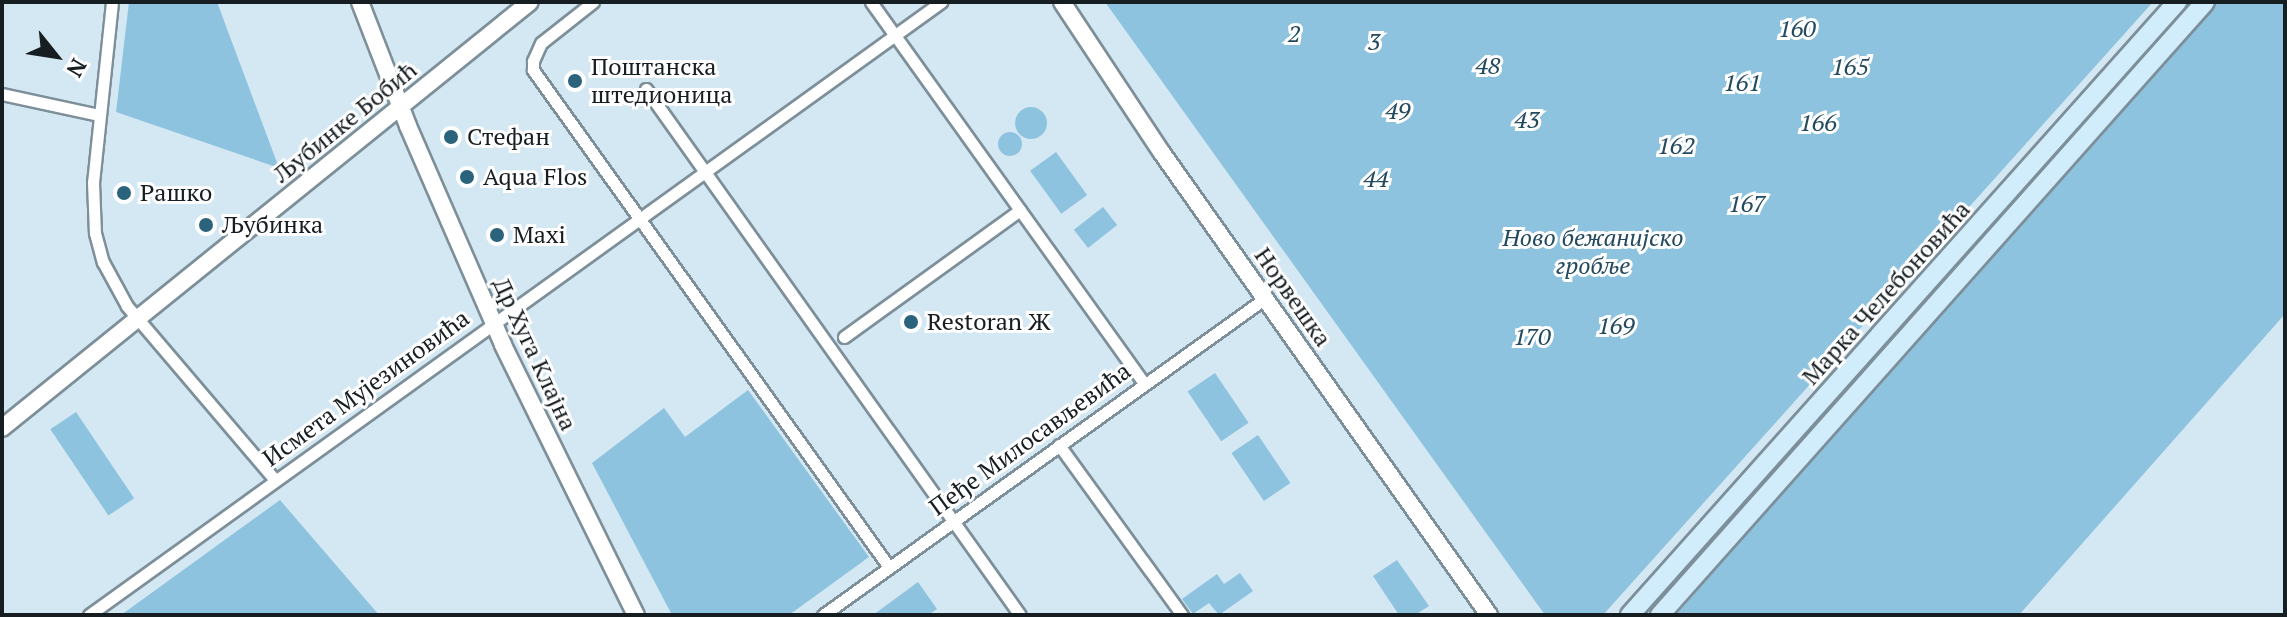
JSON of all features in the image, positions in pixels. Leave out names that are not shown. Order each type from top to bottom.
[{"type":"main road","name":"Др Хуга Клајна","points":[[360,2],[401,108],[493,324],[636,615]]},
{"type":"main road","name":"Љубинке Бобић","points":[[2,428],[530,2]]},
{"type":"main road","name":"Норвешка","points":[[1062,2],[1264,299],[1489,615]]},
{"type":"main road","name":"Марка Челебоновића","points":[[1630,615],[2177,2]]},
{"type":"main road","name":"Марка Челебоновића","points":[[1660,615],[2205,2]]},
{"type":"main road","points":[[1919,292],[1934,305]]},
{"type":"street","points":[[112,2],[93,182],[95,233],[103,262],[139,320],[275,480]]},
{"type":"street","points":[[593,2],[541,43],[533,61],[533,70],[889,567]]},
{"type":"street","points":[[871,2],[1144,383]]},
{"type":"street","name":"Исмета Мујезиновића","points":[[89,615],[941,2]]},
{"type":"street","points":[[646,89],[1020,615]]},
{"type":"street","points":[[2,94],[99,115]]},
{"type":"street","points":[[844,337],[1020,210]]},
{"type":"street","name":"Пеђе Милосављевића","points":[[823,615],[1264,299]]},
{"type":"street","points":[[1059,445],[1182,615]]},
{"type":"green space","points":[[129,2],[217,2],[279,168],[116,112]]},
{"type":"green space","name":"Ново бежанијско гробље","points":[[1105,2],[2153,2],[1603,615],[1545,615]]},
{"type":"green space","points":[[2211,2],[2285,2],[2285,314],[2019,615],[1676,615]]},
{"type":"green space","points":[[1031,107],[1042,112],[1047,123],[1042,134],[1031,139],[1020,134],[1015,123],[1020,112]]},
{"type":"green space","points":[[1010,132],[1021,139],[1022,144],[1015,155],[1010,156],[999,149],[998,144],[1005,133]]},
{"type":"green space","points":[[1056,152],[1087,195],[1061,214],[1030,171]]},
{"type":"green space","points":[[1103,207],[1117,225],[1088,248],[1074,230]]},
{"type":"green space","points":[[1215,373],[1249,423],[1221,441],[1188,391]]},
{"type":"green space","points":[[748,390],[869,557],[789,615],[672,615],[592,463],[664,408],[685,437]]},
{"type":"green space","points":[[76,412],[134,498],[108,516],[50,429]]},
{"type":"green space","points":[[1258,435],[1290,483],[1264,501],[1231,453]]},
{"type":"green space","points":[[280,500],[379,615],[121,615]]},
{"type":"green space","points":[[1397,560],[1429,606],[1415,615],[1399,615],[1373,576]]},
{"type":"green space","points":[[1240,573],[1253,591],[1219,615],[1209,603],[1193,614],[1182,599],[1217,574],[1224,584]]},
{"type":"green space","points":[[918,582],[937,609],[928,615],[873,615]]},
{"type":"place","name":"Поштанска штедионица","points":[[575,81]]},
{"type":"place","name":"Стефан","points":[[451,137]]},
{"type":"place","name":"Aqua Flos","points":[[467,177]]},
{"type":"place","name":"Рашко","points":[[124,193]]},
{"type":"place","name":"Љубинка","points":[[206,225]]},
{"type":"place","name":"Maxi","points":[[497,235]]},
{"type":"place","name":"Restoran Ж","points":[[911,322]]},
{"type":"park label","name":"160","points":[[1797,29]]},
{"type":"park label","name":"2","points":[[1294,34]]},
{"type":"park label","name":"3","points":[[1374,42]]},
{"type":"park label","name":"48","points":[[1488,66]]},
{"type":"park label","name":"165","points":[[1850,67]]},
{"type":"park label","name":"161","points":[[1742,83]]},
{"type":"park label","name":"49","points":[[1398,111]]},
{"type":"park label","name":"43","points":[[1527,120]]},
{"type":"park label","name":"166","points":[[1818,123]]},
{"type":"park label","name":"162","points":[[1676,146]]},
{"type":"park label","name":"44","points":[[1376,179]]},
{"type":"park label","name":"167","points":[[1747,204]]},
{"type":"park label","name":"169","points":[[1616,326]]},
{"type":"park label","name":"170","points":[[1532,337]]}]
